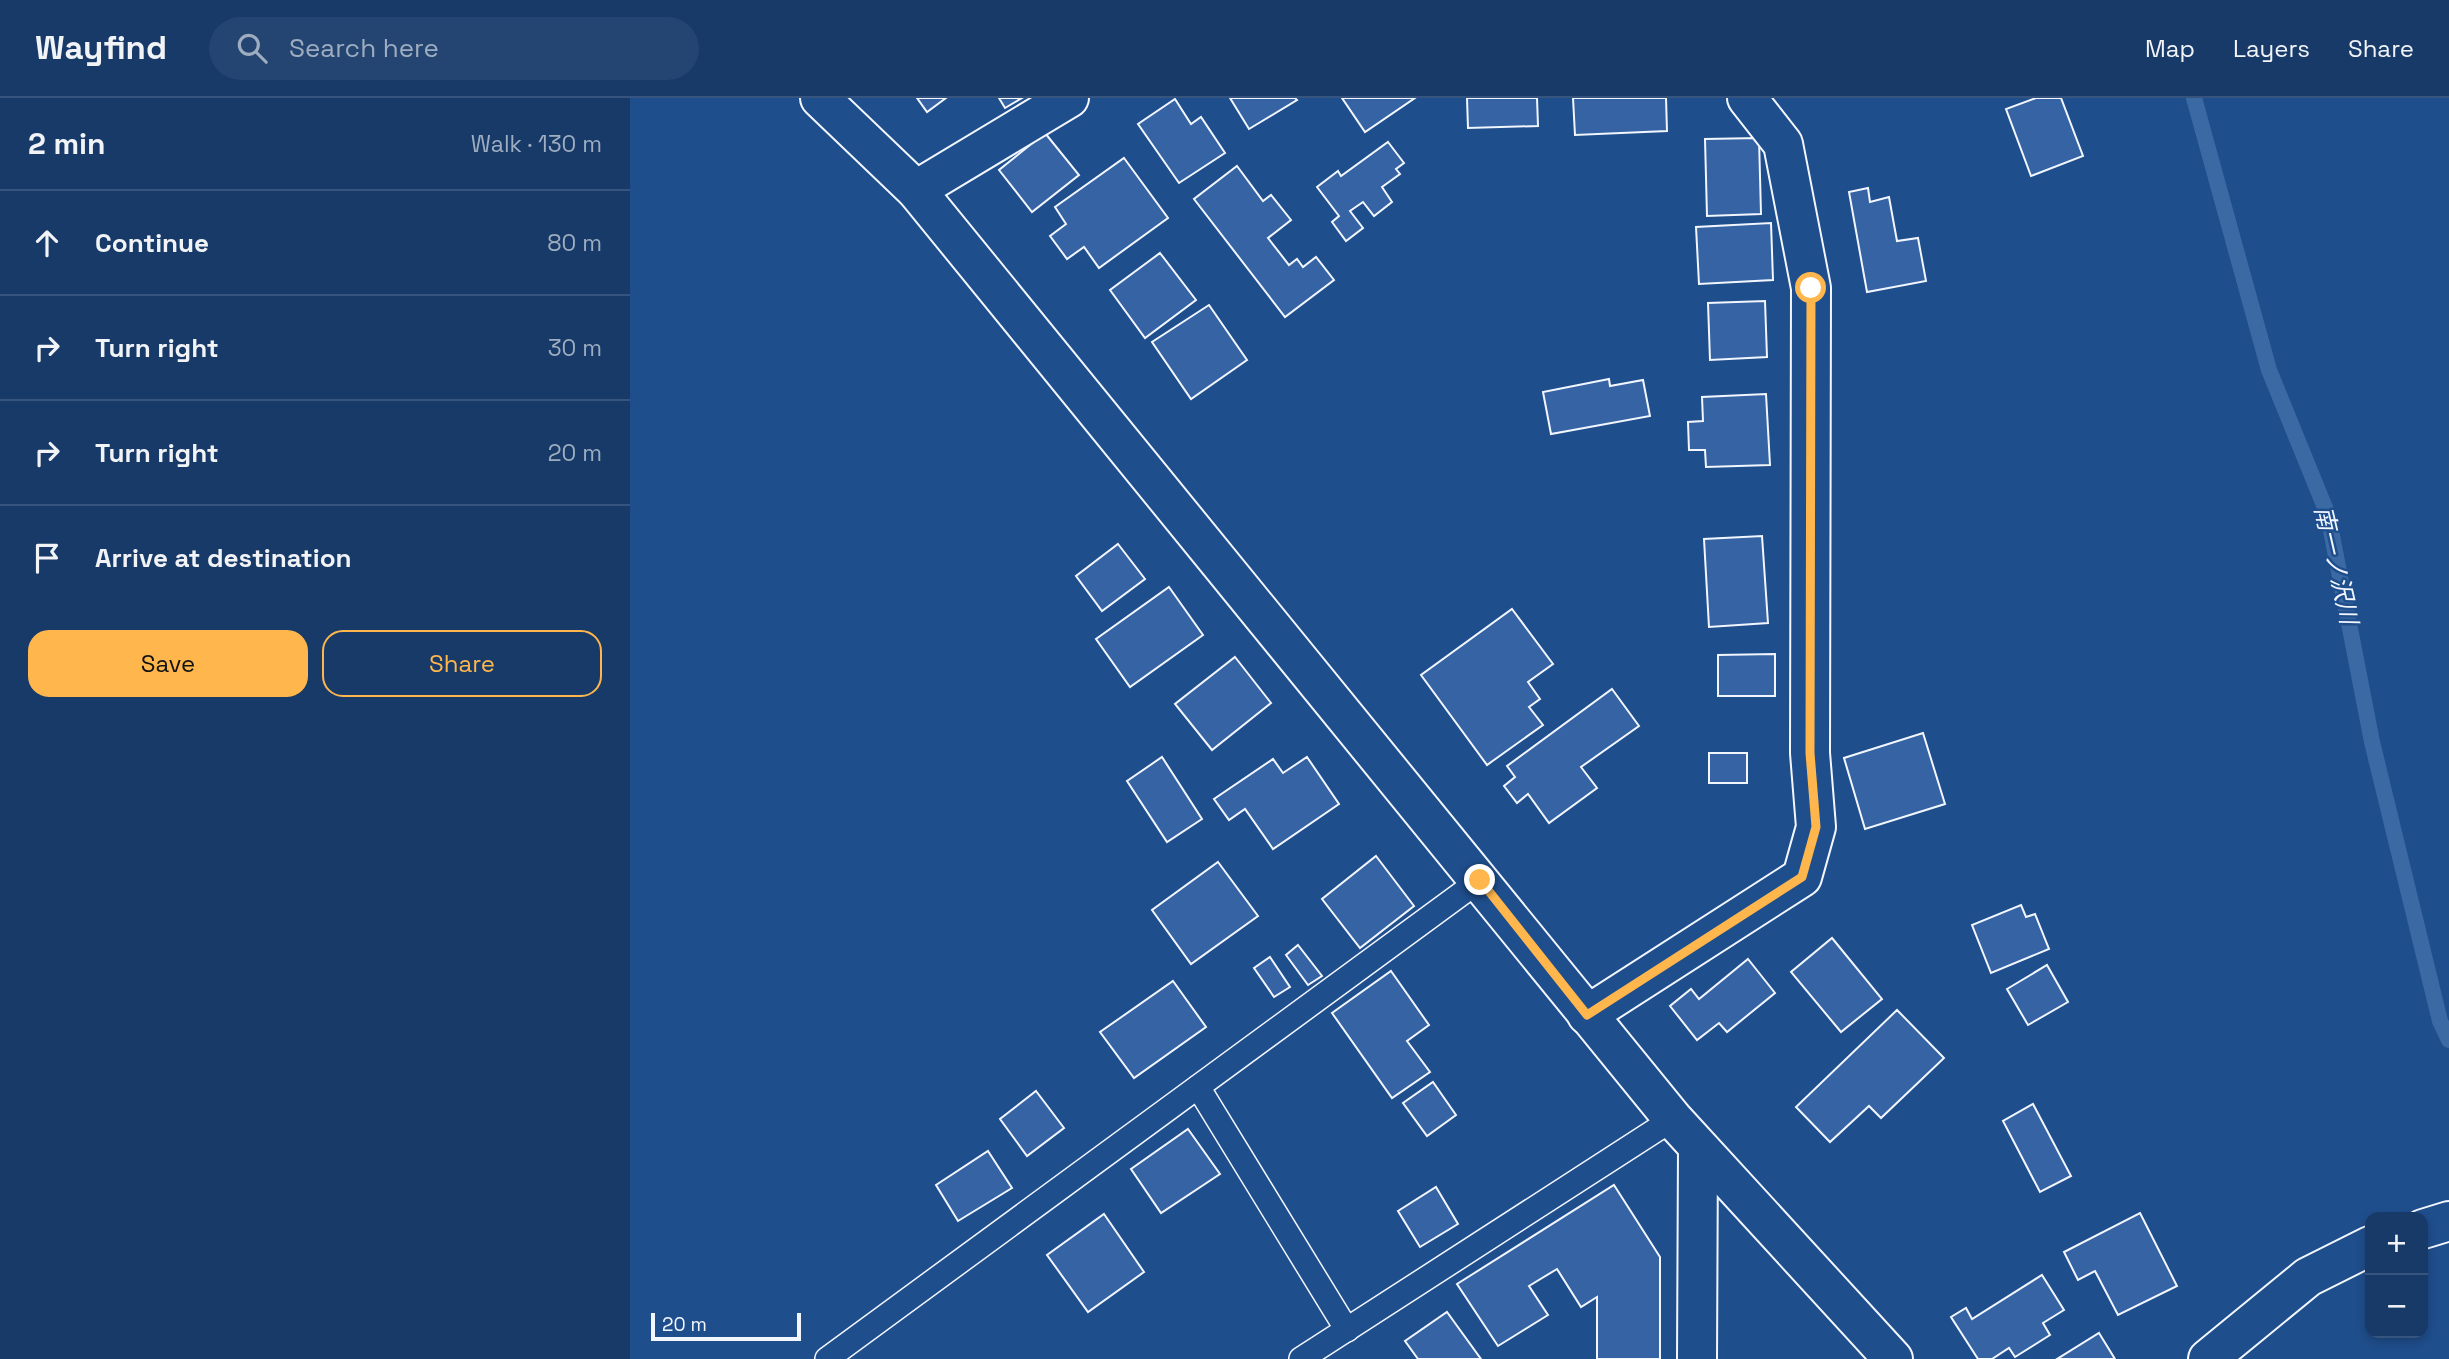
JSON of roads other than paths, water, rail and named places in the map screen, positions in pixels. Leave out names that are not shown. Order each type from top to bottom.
[{"type":"street","points":[[820,98],[916,191],[1673,1119],[1893,1359]]},
{"type":"street","points":[[916,191],[1069,98]]},
{"type":"street","points":[[1587,1015],[1802,877],[1816,827],[1810,753],[1811,288],[1783,144],[1746,98]]},
{"type":"street","points":[[1697,1359],[1698,1148]]},
{"type":"street","points":[[2428,1227],[2449,1221]]},
{"type":"street","points":[[2208,1359],[2308,1276],[2365,1249]]},
{"type":"lane","points":[[827,1359],[1480,880]]},
{"type":"lane","points":[[1198,1087],[1346,1329]]},
{"type":"lane","points":[[1301,1359],[1673,1119]]},
{"type":"waterway","name":"南一ノ沢川","points":[[2194,98],[2269,370],[2328,515],[2372,742],[2440,1021],[2449,1040]]}]
